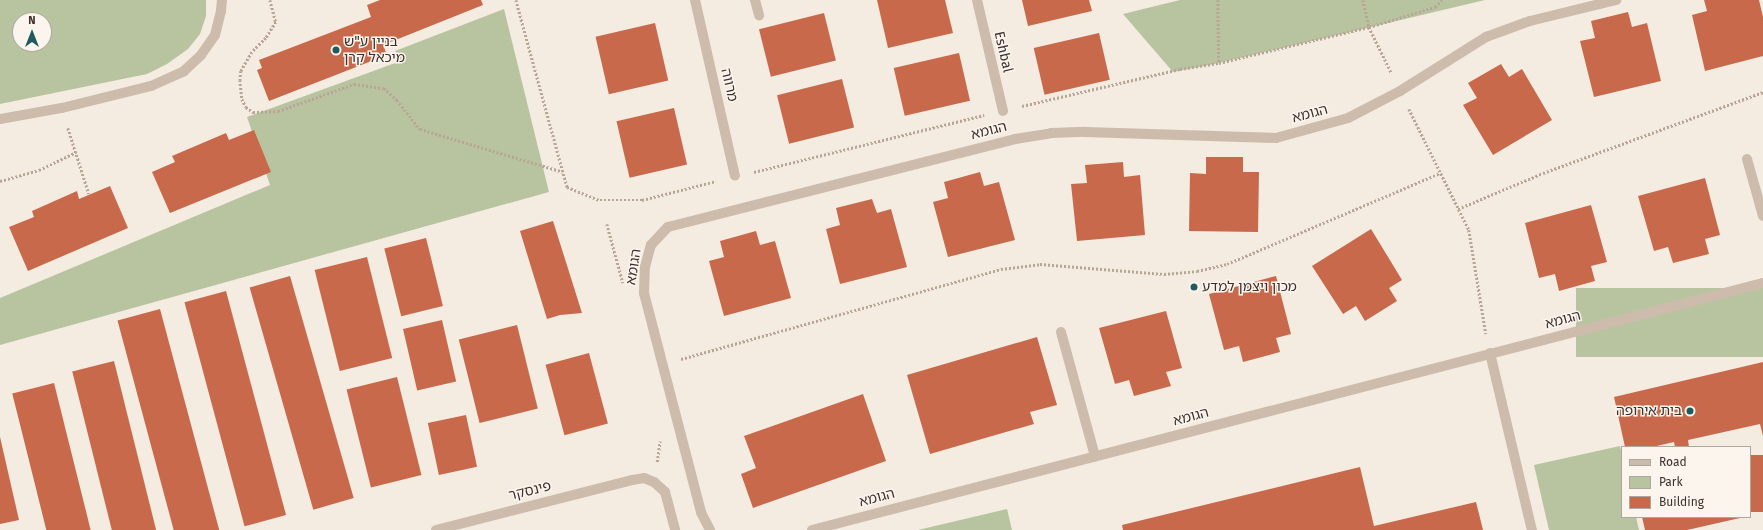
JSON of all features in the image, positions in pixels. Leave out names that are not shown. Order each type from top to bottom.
[{"type":"street","points":[[0,119],[33,115],[151,86],[184,71],[201,55],[214,35],[221,11],[222,0]]},
{"type":"street","name":"מרווה","points":[[695,0],[735,176]]},
{"type":"street","points":[[755,0],[759,15]]},
{"type":"street","name":"Eshbal","points":[[977,0],[1003,111]]},
{"type":"street","name":"הגומא","points":[[710,530],[701,512],[644,293],[645,267],[651,245],[668,226],[1015,139],[1051,133],[1085,132],[1276,138],[1348,118],[1400,91],[1486,37],[1530,21],[1616,0]]},
{"type":"street","points":[[1747,159],[1763,216]]},
{"type":"street","name":"הגומא","points":[[812,530],[1763,283]]},
{"type":"street","points":[[1061,332],[1095,456]]},
{"type":"street","points":[[1490,354],[1532,530]]},
{"type":"street","name":"פינסקר","points":[[436,530],[644,478],[654,482],[665,492],[675,530]]},
{"type":"path","points":[[270,0],[276,22],[266,38],[252,52],[241,71],[240,80],[242,99],[246,107],[253,112],[278,111],[354,84],[384,88],[420,128],[563,172]]},
{"type":"path","points":[[516,0],[567,187],[600,200],[642,200],[1003,111],[1180,69],[1219,63],[1369,27],[1435,7],[1442,0]]},
{"type":"path","points":[[1218,0],[1219,63]]},
{"type":"path","points":[[1363,0],[1369,27],[1469,230],[1490,354]]},
{"type":"path","points":[[1458,209],[1543,173],[1763,92]]},
{"type":"path","points":[[62,108],[89,194]]},
{"type":"path","points":[[0,181],[39,170],[76,152]]},
{"type":"path","points":[[662,364],[1001,268],[1040,264],[1164,274],[1197,271],[1227,264],[1440,173]]},
{"type":"green space","points":[[0,0],[206,0],[206,16],[200,34],[188,49],[167,64],[147,74],[0,104]]},
{"type":"green space","points":[[1180,0],[1485,0],[1219,63],[1173,72],[1123,14]]},
{"type":"green space","points":[[504,9],[549,192],[0,345],[0,298],[270,185],[247,117],[398,62],[395,51]]},
{"type":"green space","points":[[1576,288],[1763,288],[1763,357],[1576,357]]},
{"type":"green space","points":[[1620,446],[1621,518],[1636,518],[1639,530],[1549,530],[1534,465]]},
{"type":"green space","points":[[1007,509],[1012,530],[918,530]]},
{"type":"building","name":"בניין ע\"ש מיכאל קרן","points":[[380,0],[481,0],[483,5],[383,45],[387,55],[269,101],[257,70],[262,68],[259,60],[371,17],[367,5]]},
{"type":"building","points":[[877,0],[945,0],[953,33],[888,48]]},
{"type":"building","points":[[1022,0],[1089,0],[1092,11],[1028,26]]},
{"type":"building","points":[[1704,0],[1759,0],[1763,17],[1763,56],[1705,71],[1692,15],[1707,11]]},
{"type":"building","points":[[1628,12],[1632,27],[1647,23],[1661,81],[1594,97],[1580,41],[1595,38],[1591,21]]},
{"type":"building","points":[[824,13],[836,61],[771,77],[759,29]]},
{"type":"building","points":[[655,23],[668,80],[609,94],[596,37]]},
{"type":"building","points":[[1099,33],[1110,80],[1045,95],[1034,48]]},
{"type":"building","points":[[959,53],[970,101],[905,116],[894,68]]},
{"type":"building","points":[[1501,64],[1509,77],[1522,69],[1552,120],[1493,155],[1463,105],[1477,98],[1468,83]]},
{"type":"building","points":[[842,79],[854,128],[789,144],[777,95]]},
{"type":"building","points":[[674,108],[687,165],[630,178],[617,121]]},
{"type":"building","points":[[254,130],[271,172],[170,213],[152,172],[175,162],[172,156],[226,133],[229,140]]},
{"type":"building","points":[[1206,157],[1243,157],[1243,172],[1259,172],[1258,232],[1189,231],[1190,173],[1206,174]]},
{"type":"building","points":[[1123,162],[1124,177],[1140,175],[1145,235],[1077,241],[1071,184],[1087,183],[1085,165]]},
{"type":"building","points":[[980,172],[984,186],[999,182],[1015,240],[948,257],[933,202],[948,198],[944,182]]},
{"type":"building","points":[[1705,178],[1720,235],[1705,239],[1709,254],[1673,263],[1668,247],[1654,251],[1638,196]]},
{"type":"building","points":[[110,186],[128,228],[28,271],[9,227],[34,217],[32,211],[77,191],[79,199]]},
{"type":"building","points":[[872,199],[877,213],[891,209],[907,267],[840,284],[826,229],[840,225],[836,208]]},
{"type":"building","points":[[1591,205],[1607,262],[1591,266],[1595,281],[1559,291],[1555,274],[1539,278],[1525,223]]},
{"type":"building","points":[[553,221],[582,313],[560,315],[547,319],[520,231]]},
{"type":"building","points":[[1371,229],[1402,280],[1389,288],[1397,301],[1365,321],[1356,306],[1343,314],[1312,266]]},
{"type":"building","points":[[756,231],[760,245],[775,241],[791,298],[724,316],[709,261],[724,257],[720,241]]},
{"type":"building","points":[[426,238],[443,306],[401,316],[384,248]]},
{"type":"building","points":[[367,257],[392,358],[340,371],[315,270]]},
{"type":"building","points":[[290,276],[354,498],[313,510],[250,288]]},
{"type":"building","points":[[1276,276],[1291,334],[1276,338],[1280,352],[1243,362],[1239,346],[1224,350],[1209,294]]},
{"type":"building","points":[[226,291],[286,515],[245,526],[184,302]]},
{"type":"building","points":[[160,309],[219,530],[174,530],[117,320]]},
{"type":"building","points":[[1166,311],[1182,368],[1166,372],[1171,386],[1134,396],[1129,380],[1115,384],[1099,328]]},
{"type":"building","points":[[442,320],[456,381],[417,390],[403,329]]},
{"type":"building","points":[[517,325],[538,408],[480,423],[459,340]]},
{"type":"building","points":[[1037,337],[1057,405],[1030,412],[1034,424],[930,454],[907,375]]},
{"type":"building","points":[[589,353],[608,424],[564,435],[546,365]]},
{"type":"building","points":[[114,361],[156,530],[112,530],[72,371]]},
{"type":"building","name":"בית אירופה","points":[[1763,362],[1763,436],[1760,424],[1688,440],[1689,446],[1675,446],[1674,442],[1656,446],[1625,446],[1614,397]]},
{"type":"building","points":[[397,377],[421,475],[371,488],[347,390]]},
{"type":"building","points":[[54,383],[91,530],[46,530],[12,393]]},
{"type":"building","points":[[863,394],[886,461],[753,508],[741,474],[756,468],[744,436]]},
{"type":"building","points":[[466,415],[477,467],[439,475],[428,423]]},
{"type":"building","points":[[0,437],[19,520],[0,524]]},
{"type":"building","points":[[1751,455],[1763,455],[1763,512],[1751,512]]},
{"type":"building","points":[[1360,467],[1374,526],[1476,502],[1483,530],[1123,530],[1122,525]]},
{"type":"building","points":[[1642,518],[1740,518],[1687,530],[1645,530]]},
{"type":"place","name":"בניין ע\"ש מיכאל קרן","points":[[336,50]]},
{"type":"place","name":"מכון ויצמן למדע","points":[[1194,287]]},
{"type":"place","name":"בית אירופה","points":[[1690,411]]}]
